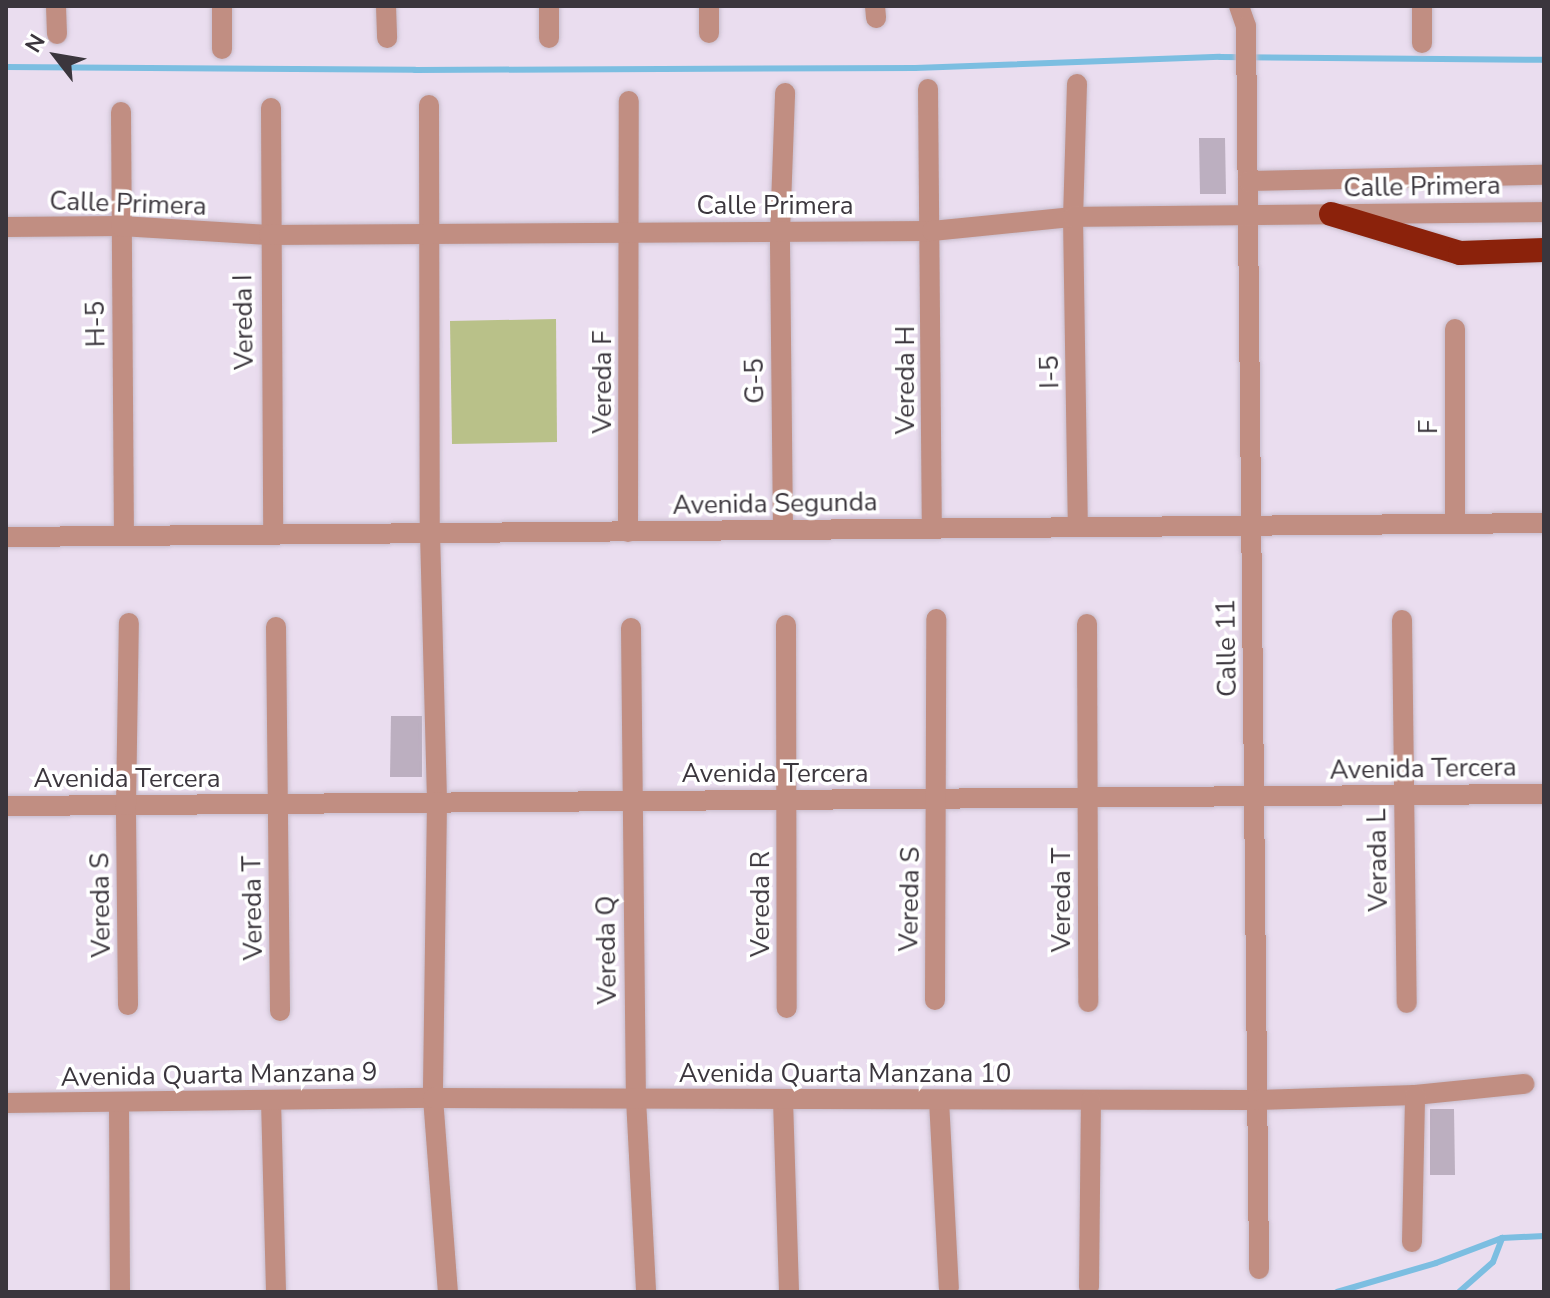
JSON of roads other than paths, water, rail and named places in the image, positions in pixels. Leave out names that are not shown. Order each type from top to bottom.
[{"type":"highway","points":[[1331,214],[1460,253],[1544,250]]},
{"type":"street","points":[[56,6],[57,34]]},
{"type":"street","points":[[222,6],[222,49]]},
{"type":"street","points":[[386,6],[387,38]]},
{"type":"street","points":[[549,6],[549,38]]},
{"type":"street","points":[[709,6],[709,33]]},
{"type":"street","name":"Calle 11","points":[[1239,6],[1246,34],[1247,71],[1259,1269]]},
{"type":"street","name":"Calle 11","points":[[1246,34],[1256,6]]},
{"type":"street","points":[[1422,6],[1422,43]]},
{"type":"street","name":"I-5","points":[[1077,84],[1073,217],[1078,527]]},
{"type":"street","name":"Vereda H","points":[[928,89],[932,231],[932,529]]},
{"type":"street","name":"G-5","points":[[783,530],[780,232],[785,93]]},
{"type":"street","name":"Vereda F","points":[[628,532],[629,101]]},
{"type":"street","points":[[429,105],[430,533],[437,802],[433,1098],[448,1292]]},
{"type":"street","name":"Vereda I","points":[[271,108],[269,235],[273,535]]},
{"type":"street","name":"H-5","points":[[121,112],[124,536]]},
{"type":"street","name":"Calle Primera","points":[[1248,181],[1544,175]]},
{"type":"street","name":"Calle Primera","points":[[6,227],[121,226],[269,235],[932,231],[1073,217],[1544,212]]},
{"type":"street","name":"F","points":[[1455,329],[1455,524]]},
{"type":"street","name":"Avenida Segunda","points":[[6,537],[1544,523]]},
{"type":"street","name":"Vereda S","points":[[935,1000],[936,619]]},
{"type":"street","name":"Verada L","points":[[1402,620],[1407,1003]]},
{"type":"street","name":"Vereda S","points":[[128,1005],[126,805],[129,623]]},
{"type":"street","name":"Vereda T","points":[[1087,624],[1088,1002]]},
{"type":"street","name":"Vereda R","points":[[786,625],[787,1008]]},
{"type":"street","name":"Vereda T","points":[[276,627],[280,1011]]},
{"type":"street","name":"Vereda Q","points":[[631,628],[636,1099],[646,1292]]},
{"type":"street","name":"Avenida Tercera","points":[[6,806],[1544,794]]},
{"type":"street","name":"Avenida Quarta Manzana 10","points":[[433,1098],[1258,1100],[1415,1095],[1524,1084]]},
{"type":"street","points":[[1412,1242],[1415,1095]]},
{"type":"street","name":"Avenida Quarta Manzana 9","points":[[6,1103],[433,1098]]},
{"type":"street","points":[[271,1100],[276,1292]]},
{"type":"street","points":[[783,1100],[789,1292]]},
{"type":"street","points":[[939,1100],[949,1288]]},
{"type":"street","points":[[1089,1287],[1091,1101]]},
{"type":"street","points":[[119,1102],[120,1292]]},
{"type":"waterway","points":[[6,67],[415,70],[915,68],[1220,57],[1544,60]]},
{"type":"waterway","points":[[1337,1292],[1436,1263],[1502,1238],[1544,1236]]},
{"type":"waterway","points":[[1459,1292],[1493,1262],[1502,1238]]}]
